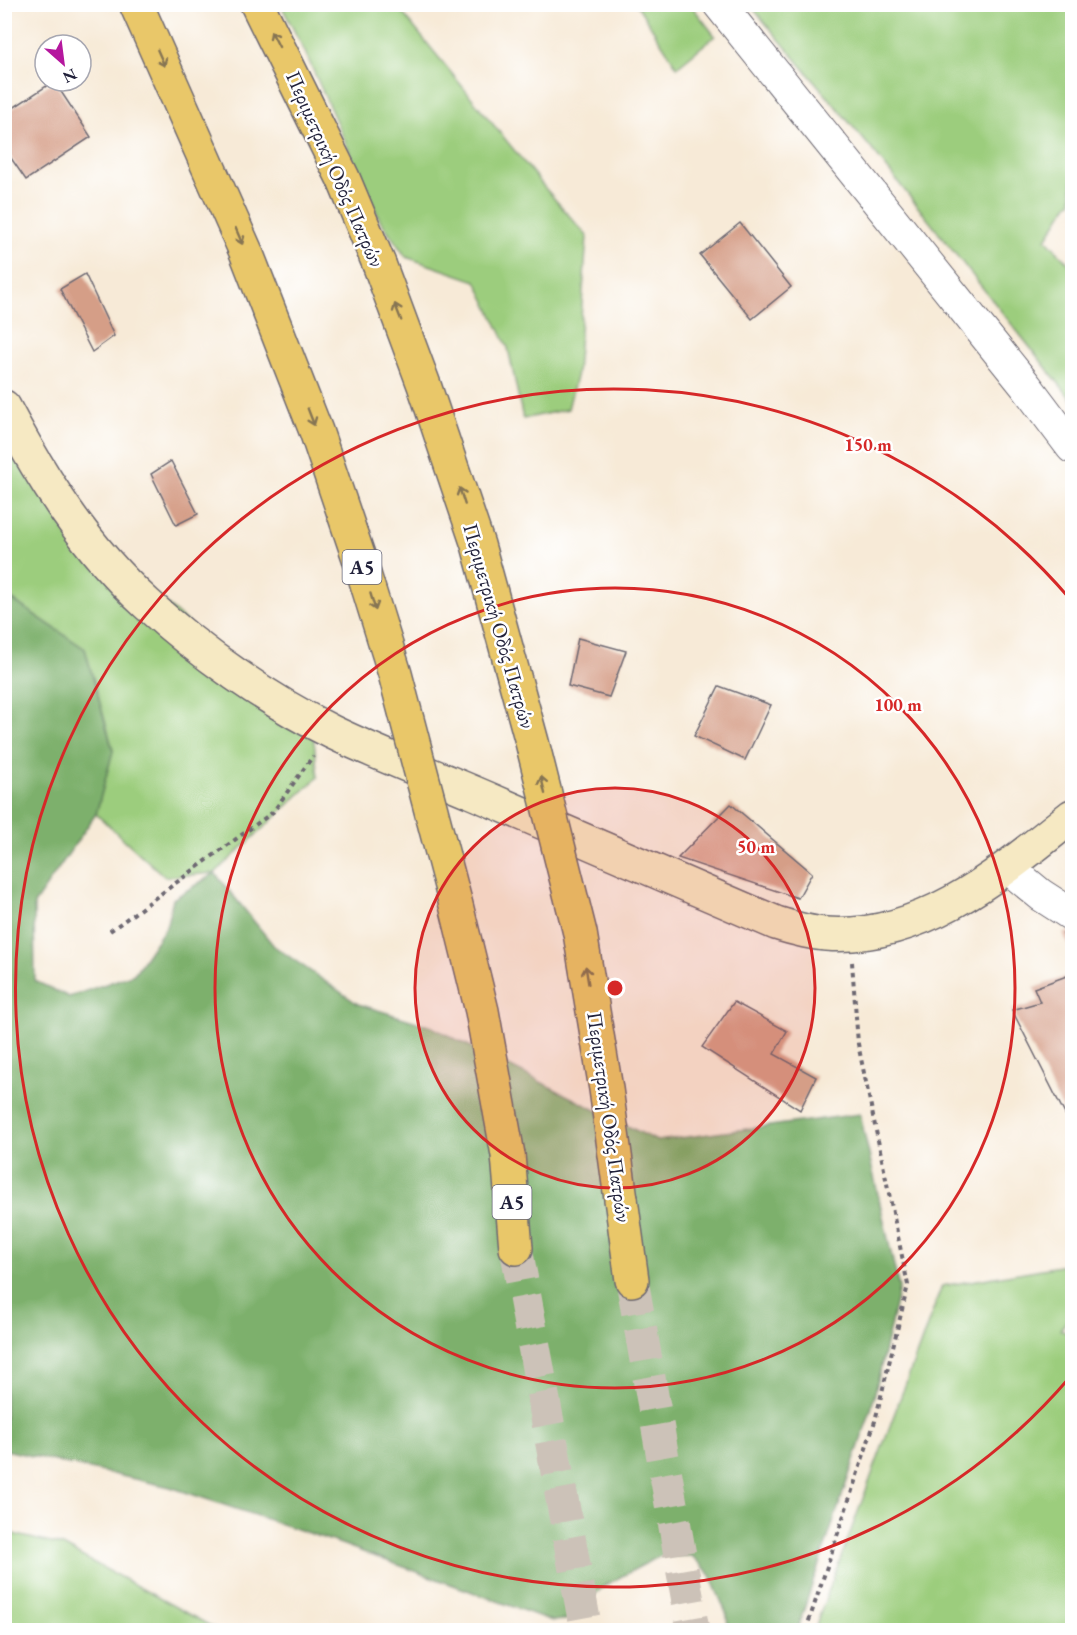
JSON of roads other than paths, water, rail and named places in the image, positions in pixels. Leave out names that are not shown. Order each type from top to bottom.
[{"type":"highway","name":"Α5","points":[[136,4],[246,252],[316,431],[395,674],[482,1011],[508,1155],[516,1248]]},
{"type":"highway","name":"Περιμετρική Οδός Πατρών","points":[[257,4],[344,178],[421,375],[478,545],[527,721],[580,933],[606,1089],[632,1280]]},
{"type":"street","points":[[719,4],[1018,376],[1072,447]]},
{"type":"street","points":[[4,407],[33,461],[58,500],[104,559],[145,603],[212,657],[250,683],[331,731],[776,923],[825,934],[878,931],[906,923],[968,894],[1007,867],[1072,816]]},
{"type":"street","points":[[1007,867],[1041,895],[1072,915]]},
{"type":"tunnel","points":[[516,1248],[586,1630]]},
{"type":"tunnel","points":[[632,1280],[693,1630]]}]
